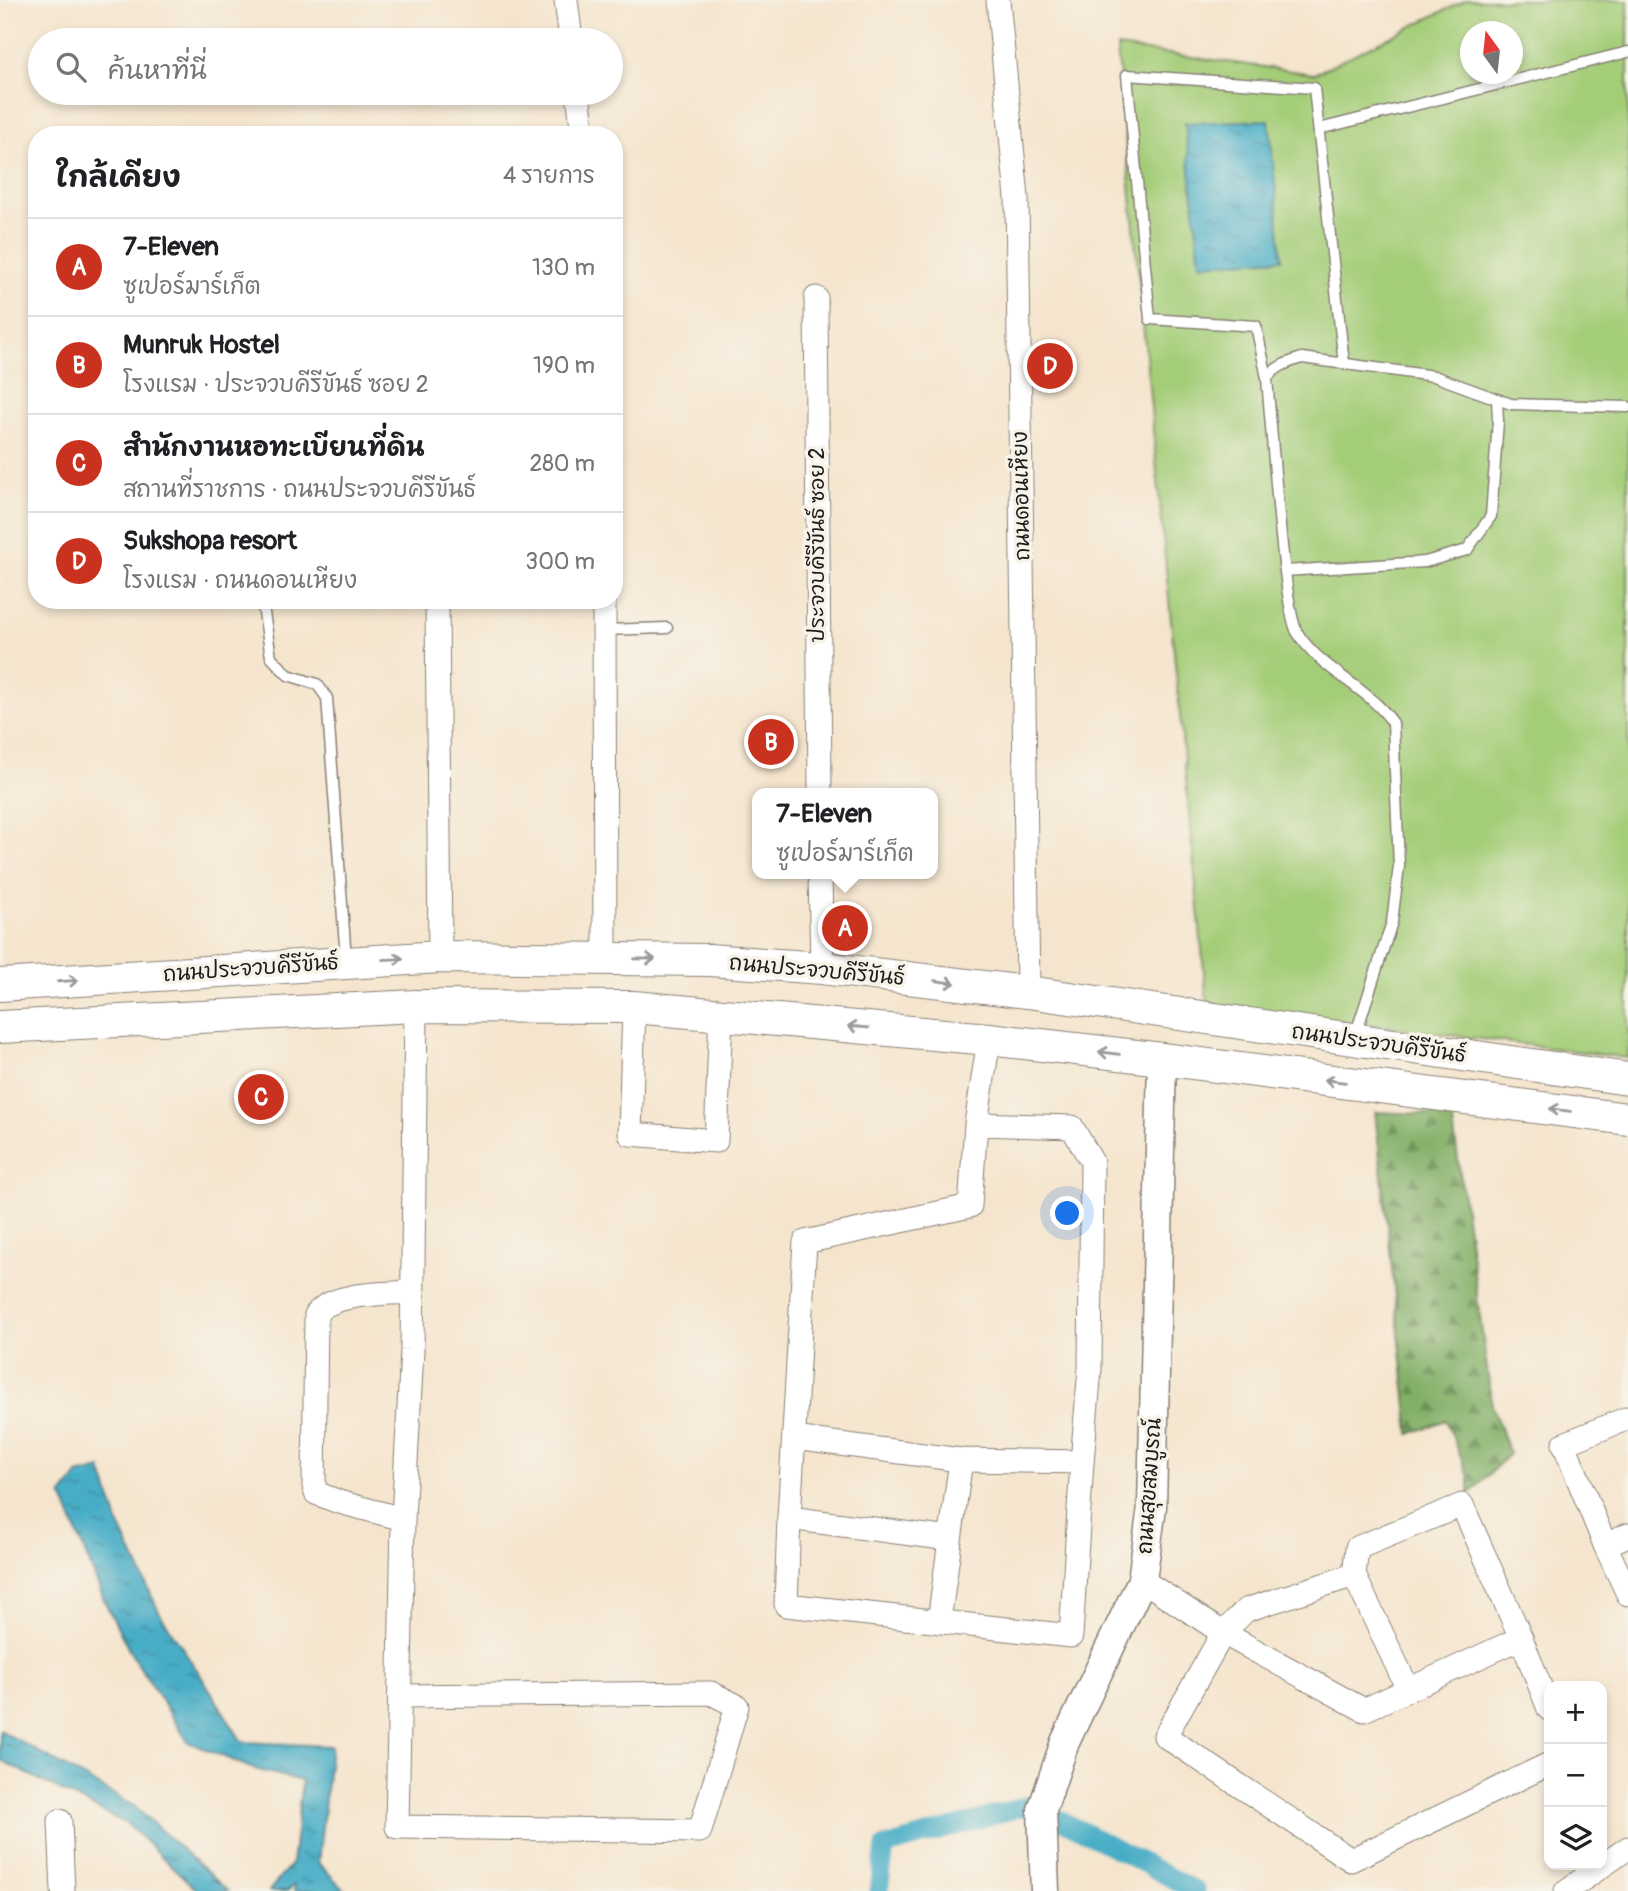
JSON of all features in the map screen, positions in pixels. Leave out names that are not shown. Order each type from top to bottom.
[{"type":"main road","name":"ถนนประจวบคีรีขันธ์","points":[[0,985],[440,957],[709,961],[822,968],[1028,992],[1628,1079]]},
{"type":"main road","name":"ถนนประจวบคีรีขันธ์","points":[[0,1027],[416,1006],[634,1007],[989,1039],[1628,1119]]},
{"type":"street","points":[[566,0],[570,28]]},
{"type":"street","name":"ถนนดอนเหียง","points":[[998,0],[1017,198],[1028,992]]},
{"type":"street","points":[[579,105],[582,126]]},
{"type":"street","name":"ประจวบคีรีขันธ์ ซอย 2","points":[[816,298],[820,788]]},
{"type":"street","points":[[437,609],[440,957]]},
{"type":"street","points":[[604,609],[605,958]]},
{"type":"street","points":[[820,879],[822,968]]},
{"type":"street","points":[[400,1696],[711,1693],[737,1706],[700,1831],[397,1827],[403,1519],[412,1350],[416,1006]]},
{"type":"street","points":[[634,1007],[630,1134],[716,1141],[721,1014]]},
{"type":"street","points":[[976,1124],[1072,1127],[1092,1162],[1090,1368],[1071,1636],[786,1605],[805,1242],[970,1206],[976,1124],[989,1039]]},
{"type":"street","name":"ถนนสุขสมบูรณ์","points":[[1045,1891],[1042,1810],[1065,1742],[1142,1580],[1152,1507],[1162,1059]]},
{"type":"street","points":[[403,1519],[316,1493],[316,1315],[328,1304],[342,1300],[413,1292]]},
{"type":"street","points":[[1628,1418],[1564,1444],[1628,1594]]},
{"type":"street","points":[[794,1438],[961,1460],[1082,1462]]},
{"type":"street","points":[[939,1621],[961,1460]]},
{"type":"street","points":[[1408,1689],[1354,1575],[1357,1548],[1462,1505],[1544,1696]]},
{"type":"street","points":[[789,1518],[950,1539]]},
{"type":"street","points":[[1605,1545],[1628,1535]]},
{"type":"street","points":[[1354,1575],[1246,1610],[1223,1633],[1165,1736],[1351,1860],[1544,1767]]},
{"type":"street","points":[[1142,1580],[1223,1633],[1364,1710],[1521,1638]]},
{"type":"street","points":[[60,1821],[63,1891]]},
{"type":"street","points":[[1566,1891],[1628,1848]]},
{"type":"lane","points":[[1319,129],[1628,52]]},
{"type":"lane","points":[[1344,364],[1314,88],[1127,75],[1150,319],[1256,326],[1267,378],[1278,509],[1295,629],[1312,652],[1383,709],[1393,723],[1399,866],[1394,911],[1354,1039]]},
{"type":"lane","points":[[1267,378],[1286,363],[1302,358],[1434,376],[1511,404],[1628,407]]},
{"type":"lane","points":[[1285,571],[1425,562],[1467,550],[1491,516],[1499,421],[1497,399]]},
{"type":"lane","points":[[263,609],[271,657],[288,675],[317,684],[327,698],[347,962]]},
{"type":"lane","points":[[604,630],[667,628]]},
{"type":"green space","points":[[1466,0],[1628,0],[1628,1058],[1207,1003],[1117,47],[1314,74]]},
{"type":"green space","points":[[1375,1112],[1452,1115],[1492,1405],[1509,1454],[1469,1494],[1469,1477],[1446,1420],[1410,1434]]},
{"type":"water","points":[[1269,120],[1282,259],[1200,264],[1185,123]]},
{"type":"water","points":[[101,1469],[119,1525],[159,1612],[242,1742],[331,1746],[318,1863],[346,1891],[295,1891],[294,1885],[288,1891],[269,1891],[292,1863],[302,1781],[251,1768],[188,1742],[129,1650],[104,1600],[62,1495],[78,1475]]},
{"type":"water","points":[[0,1730],[134,1806],[228,1891],[198,1891],[127,1824],[0,1760]]},
{"type":"waterway","points":[[879,1891],[885,1847],[1025,1806],[1042,1810],[1196,1891]]},
{"type":"place","name":"Sukshopa resort","points":[[1050,366]]},
{"type":"place","name":"Munruk Hostel","points":[[771,742]]},
{"type":"place","name":"7-Eleven","points":[[845,928]]},
{"type":"place","name":"สำนักงานหอทะเบียนที่ดิน","points":[[261,1097]]}]
